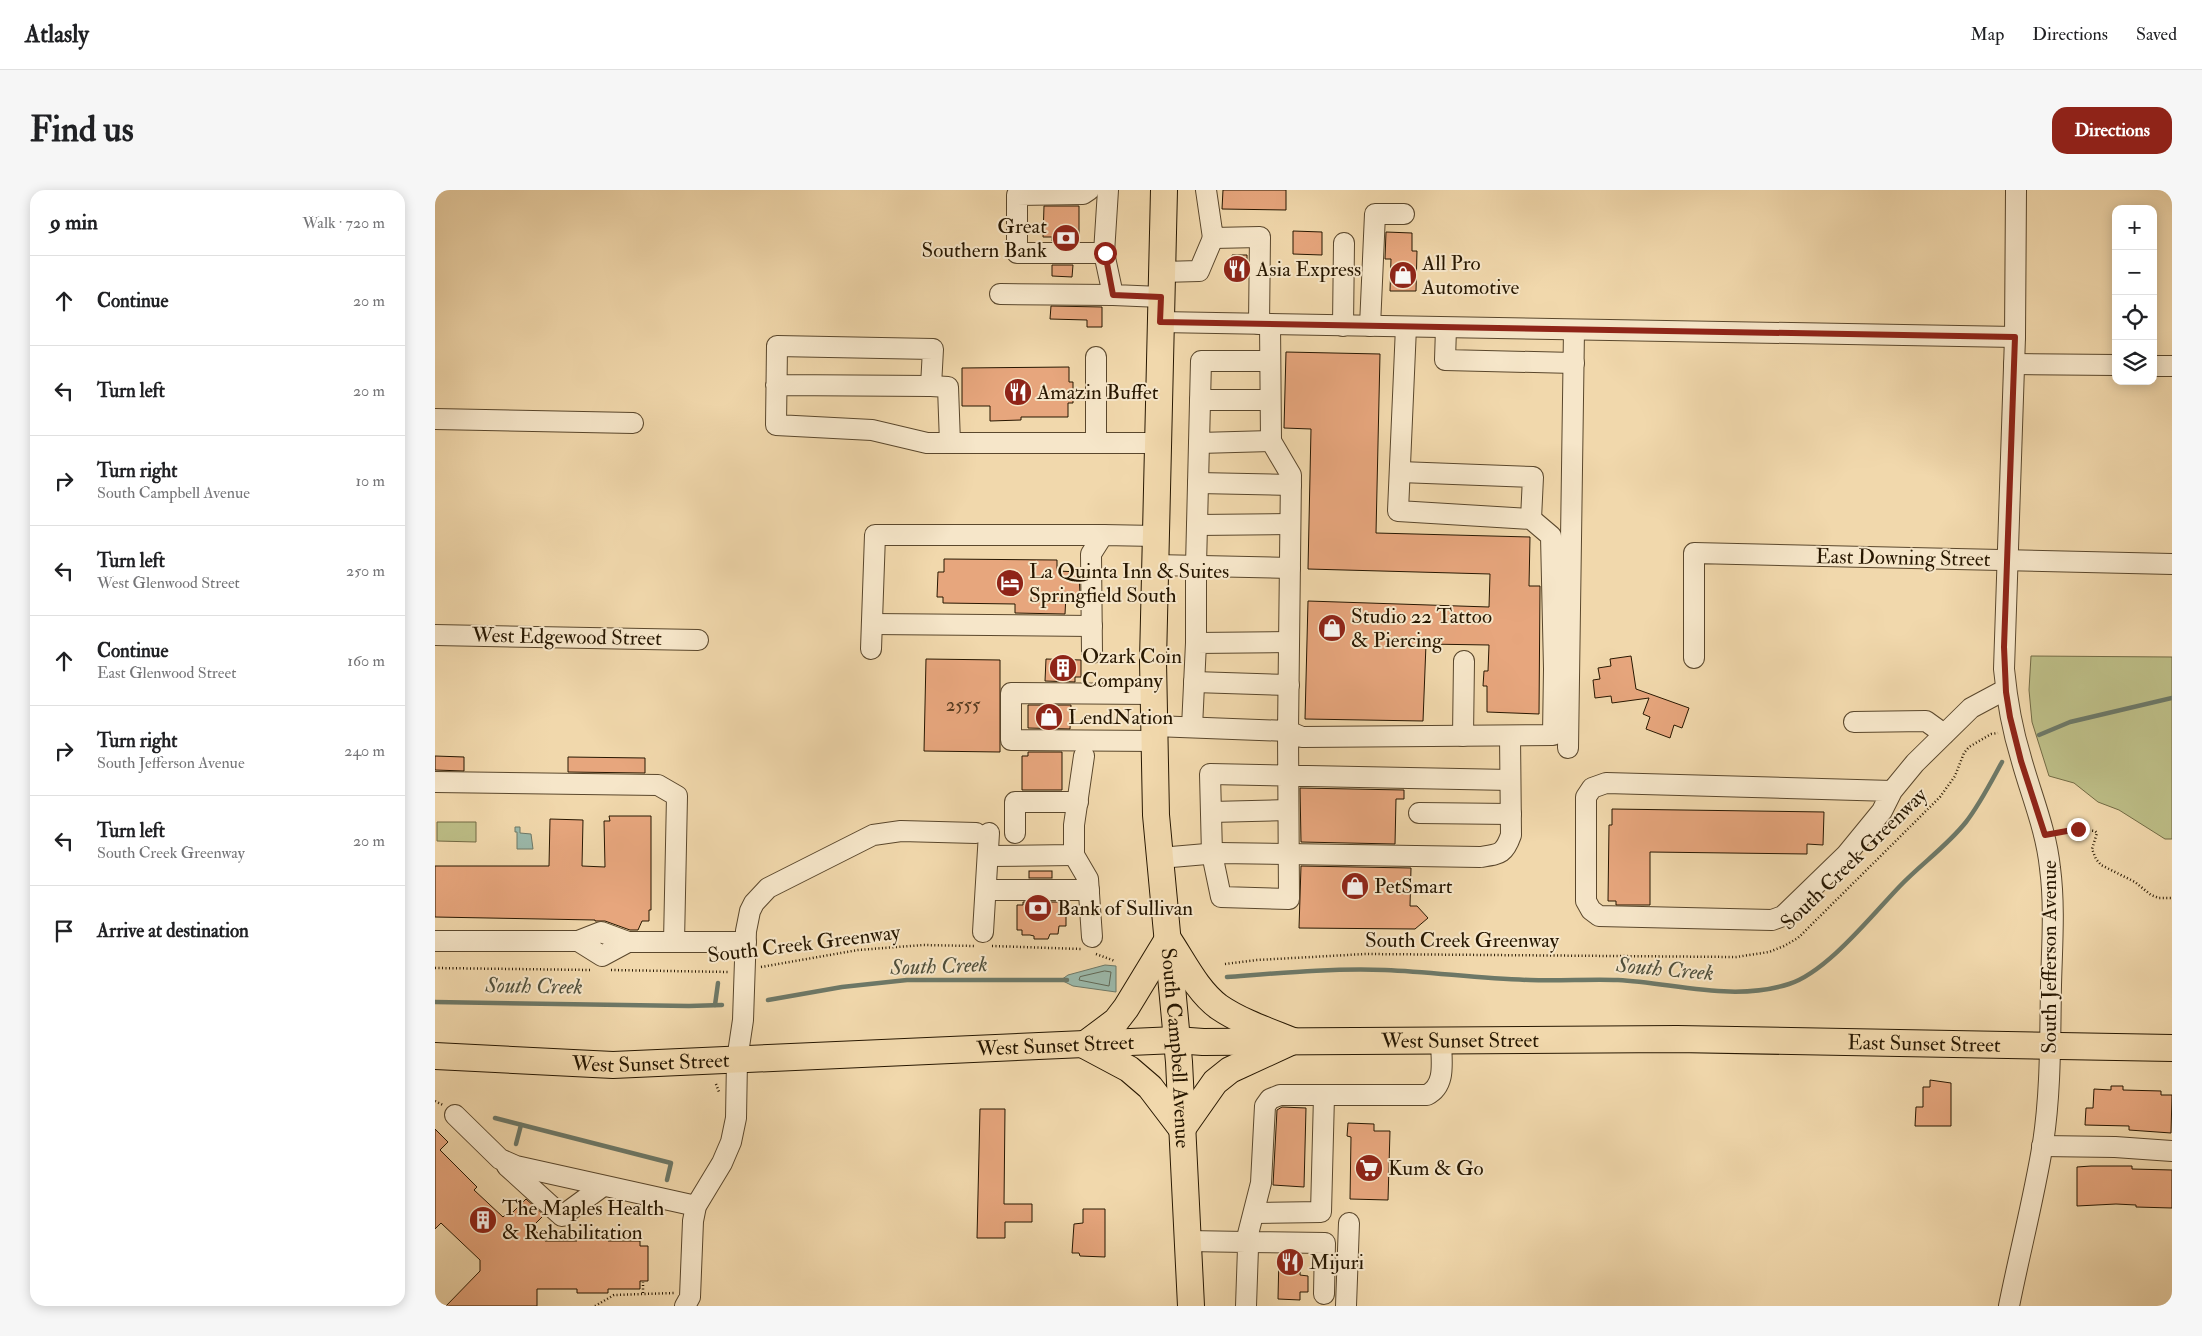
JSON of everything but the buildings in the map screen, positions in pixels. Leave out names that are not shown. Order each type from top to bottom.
[{"type":"main road","name":"South Campbell Avenue","points":[[1164,190],[1153,694],[1156,815],[1176,1040],[1191,1306]]},
{"type":"main road","points":[[1168,939],[1204,992],[1219,1006],[1252,1025],[1293,1041],[1230,1070],[1215,1082],[1182,1129],[1150,1087],[1129,1069],[1084,1045],[1116,1021],[1168,939]]},
{"type":"main road","name":"East Sunset Street","points":[[1677,1039],[2172,1048]]},
{"type":"main road","name":"West Sunset Street","points":[[435,1056],[613,1065],[1176,1040],[1677,1039]]},
{"type":"street","points":[[1089,190],[1083,194],[1017,195],[1017,254],[1105,253]]},
{"type":"street","points":[[1107,190],[1105,253],[1113,295]]},
{"type":"street","points":[[1000,294],[1113,295],[1161,284],[1199,271],[1213,238],[1206,190]]},
{"type":"street","name":"South Jefferson Avenue","points":[[2009,1306],[2043,1146],[2050,1046],[2053,918],[2051,870],[2045,835],[2015,738],[2006,692],[2004,647],[2015,337],[2016,190]]},
{"type":"street","points":[[1370,326],[1375,214],[1404,214]]},
{"type":"street","points":[[1213,238],[1260,237],[1264,324],[1269,362],[1271,440],[1291,475],[1288,731],[1288,776],[1288,810],[1289,899],[1221,897],[1211,854],[1210,774],[1288,776],[1510,780]]},
{"type":"street","points":[[1343,326],[1344,243]]},
{"type":"street","points":[[1160,322],[2015,337]]},
{"type":"street","points":[[1406,327],[1398,511],[1531,519],[1551,536],[1561,627],[1568,748]]},
{"type":"street","points":[[1446,328],[1445,360],[1574,363]]},
{"type":"street","points":[[1153,694],[1011,693],[1011,740],[1154,733],[1192,727],[1288,731],[1301,737],[1553,735],[1561,627],[1574,330]]},
{"type":"street","points":[[931,386],[933,349],[777,346],[776,425],[871,430],[927,443],[1158,443]]},
{"type":"street","points":[[1096,357],[1096,443]]},
{"type":"street","points":[[1192,727],[1196,643],[1201,360],[1269,362]]},
{"type":"street","points":[[2014,364],[2112,365]]},
{"type":"street","points":[[2157,366],[2172,366]]},
{"type":"street","points":[[776,385],[948,386],[951,443]]},
{"type":"street","points":[[1200,400],[1270,400]]},
{"type":"street","points":[[435,419],[633,424]]},
{"type":"street","points":[[1199,443],[1271,440]]},
{"type":"street","points":[[1400,472],[1533,478],[1531,519]]},
{"type":"street","points":[[1198,483],[1291,485]]},
{"type":"street","points":[[1197,525],[1290,524]]},
{"type":"street","points":[[871,649],[875,534],[1155,536]]},
{"type":"street","points":[[1092,653],[1091,554],[1103,535]]},
{"type":"street","name":"East Downing Street","points":[[1693,658],[1695,554],[2172,564]]},
{"type":"street","points":[[1155,565],[1290,568]]},
{"type":"street","points":[[872,624],[1092,626]]},
{"type":"street","name":"West Edgewood Street","points":[[435,635],[698,640]]},
{"type":"street","points":[[1196,643],[1289,642]]},
{"type":"street","points":[[1463,736],[1464,662]]},
{"type":"street","points":[[1195,682],[1289,685]]},
{"type":"street","points":[[1892,791],[1606,783],[1592,788],[1586,797],[1585,901],[1591,910],[1599,916],[1772,920],[1783,916],[1846,855],[1883,811],[1892,791],[1915,763],[1971,708],[1999,693],[2006,692]]},
{"type":"street","points":[[1854,722],[1926,721],[1944,734]]},
{"type":"street","points":[[1160,858],[1211,854],[1480,857],[1499,854],[1507,847],[1511,835],[1510,736]]},
{"type":"street","points":[[1084,756],[1077,802],[1074,855],[1088,879],[1089,946]]},
{"type":"street","points":[[435,782],[658,785],[677,796],[674,942]]},
{"type":"street","points":[[1015,833],[1015,802],[1077,802]]},
{"type":"street","points":[[1211,812],[1288,810]]},
{"type":"street","points":[[1419,813],[1511,814]]},
{"type":"street","points":[[685,1306],[690,1297],[693,1221],[696,1206],[722,1163],[731,1142],[736,1118],[737,1060],[743,1020],[746,942],[750,911],[760,896],[768,888],[873,835],[901,832],[982,833],[987,856],[985,941]]},
{"type":"street","points":[[987,856],[1074,855]]},
{"type":"street","points":[[986,890],[1089,890]]},
{"type":"street","points":[[435,941],[578,941],[602,956],[628,942],[746,942]]},
{"type":"street","points":[[1246,1306],[1248,1248],[1246,1242],[1261,1183],[1265,1106],[1270,1099],[1280,1095],[1427,1095],[1435,1090],[1440,1083],[1441,1040]]},
{"type":"street","points":[[1255,1212],[1321,1212],[1324,1096]]},
{"type":"street","points":[[455,1115],[499,1159],[562,1216],[603,1186]]},
{"type":"street","points":[[2043,1146],[2115,1147],[2172,1152]]},
{"type":"street","points":[[499,1159],[516,1166],[696,1206]]},
{"type":"street","points":[[1346,1306],[1349,1223]]},
{"type":"street","points":[[1188,1241],[1348,1245]]},
{"type":"street","points":[[1324,1294],[1325,1243]]},
{"type":"path","name":"South Creek Greenway","points":[[1225,964],[1265,959],[1365,954],[1736,957],[1769,952],[1784,946],[1811,925],[1940,797],[1953,781],[1961,760],[1969,747],[1991,734],[2001,733]]},
{"type":"path","points":[[2045,835],[2078,829],[2095,830],[2097,833],[2092,850],[2101,865],[2135,882],[2151,895],[2159,898],[2172,898]]},
{"type":"path","name":"South Creek Greenway","points":[[603,970],[746,972],[858,950],[985,941],[1089,946],[1115,961]]},
{"type":"path","points":[[435,968],[593,970]]},
{"type":"path","points":[[643,1282],[643,1293]]},
{"type":"green space","points":[[2031,656],[2172,657],[2172,839],[2165,839],[2119,810],[2098,802],[2074,783],[2049,776],[2032,722],[2029,690]]},
{"type":"green space","points":[[437,822],[476,822],[476,842],[437,841]]},
{"type":"water","points":[[515,827],[520,827],[520,833],[531,834],[533,849],[517,849],[517,832],[515,832]]},
{"type":"water","points":[[1105,965],[1116,966],[1116,992],[1073,986],[1061,980],[1068,975]]},
{"type":"waterway","name":"South Creek","points":[[2039,735],[2070,722],[2172,698]]},
{"type":"waterway","name":"South Creek","points":[[1227,977],[1306,971],[1365,970],[1512,979],[1618,980],[1725,991],[1768,989],[1789,984],[1804,978],[1833,955],[1863,927],[1908,878],[1951,839],[1976,808],[2002,762]]},
{"type":"waterway","name":"South Creek","points":[[768,1000],[842,987],[907,980],[1067,980]]},
{"type":"waterway","points":[[715,1005],[718,983]]},
{"type":"waterway","name":"South Creek","points":[[435,1002],[722,1005]]},
{"type":"waterway","points":[[495,1118],[671,1163],[667,1180]]},
{"type":"waterway","points":[[516,1144],[521,1125]]},
{"type":"place","name":"Great Southern Bank","points":[[1066,238]]},
{"type":"place","name":"Asia Express","points":[[1237,269]]},
{"type":"place","name":"All Pro Automotive","points":[[1403,275]]},
{"type":"place","name":"Amazin Buffet","points":[[1018,392]]},
{"type":"place","name":"La Quinta Inn & Suites Springfield South","points":[[1010,583]]},
{"type":"place","name":"Studio 22 Tattoo & Piercing","points":[[1332,628]]},
{"type":"place","name":"Ozark Coin Company","points":[[1063,668]]},
{"type":"place","name":"LendNation","points":[[1049,717]]},
{"type":"place","name":"PetSmart","points":[[1355,886]]},
{"type":"place","name":"Bank of Sullivan","points":[[1038,908]]},
{"type":"place","name":"Kum & Go","points":[[1369,1168]]},
{"type":"place","name":"The Maples Health & Rehabilitation","points":[[483,1220]]},
{"type":"place","name":"Mijuri","points":[[1290,1262]]},
{"type":"route","points":[[1105,253],[1113,295],[1161,297],[1160,322],[2015,337],[2004,647],[2006,692],[2021,761],[2045,835],[2078,829]]}]
